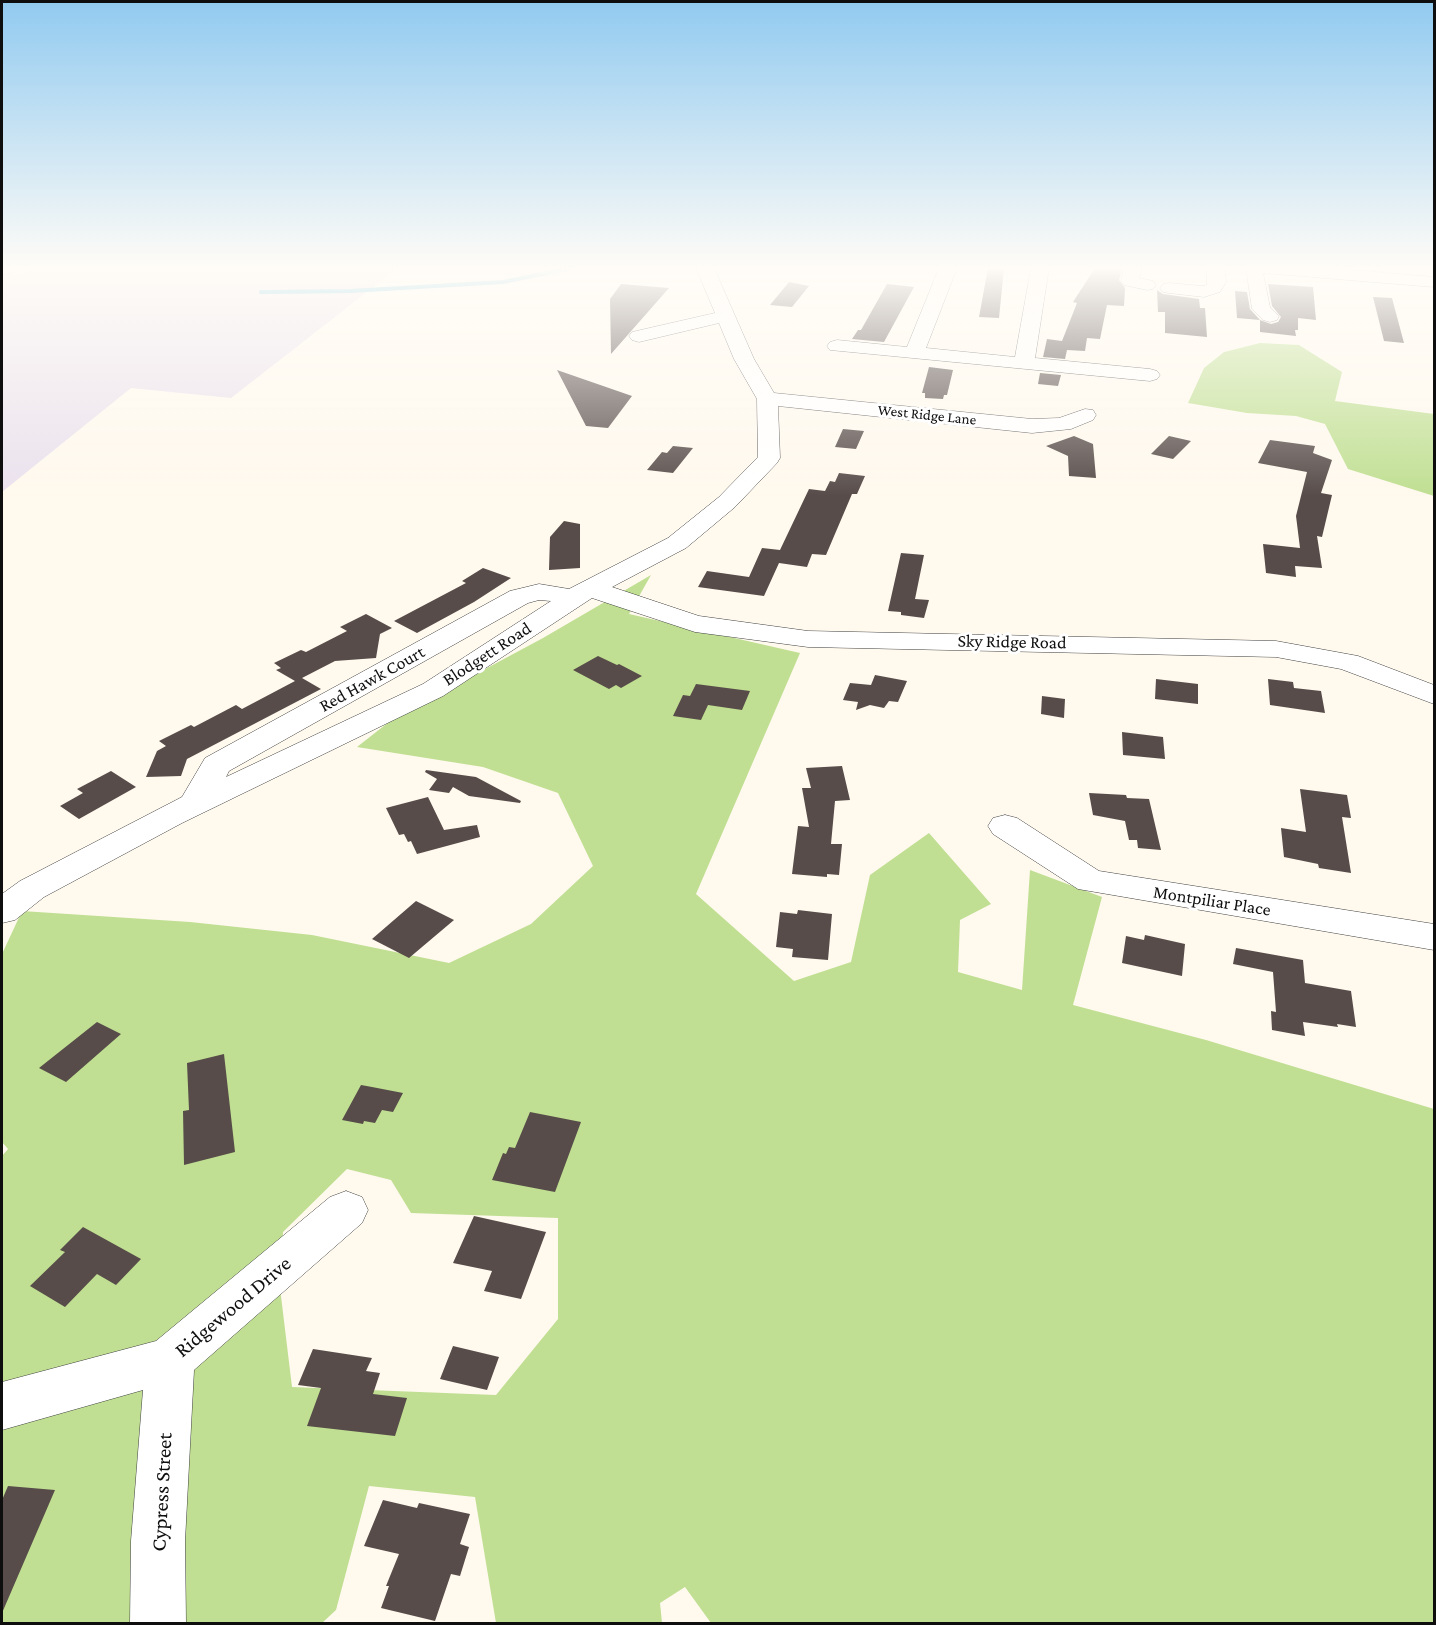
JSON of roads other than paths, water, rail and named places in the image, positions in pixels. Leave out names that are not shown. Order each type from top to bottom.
[{"type":"street","name":"Blodgett Road","points":[[2,911],[32,889],[195,804],[433,690],[580,594],[677,543],[713,515],[769,458],[767,399],[738,344]]},
{"type":"street","points":[[914,353],[918,344]]},
{"type":"street","points":[[1024,364],[1027,344]]},
{"type":"street","points":[[837,346],[1150,375]]},
{"type":"street","name":"West Ridge Lane","points":[[767,399],[1032,426],[1063,424],[1085,415]]},
{"type":"street","name":"Red Hawk Court","points":[[195,804],[216,765],[519,597],[539,592],[580,594]]},
{"type":"street","name":"Sky Ridge Road","points":[[580,594],[695,624],[808,639],[1276,649],[1348,662],[1434,695]]},
{"type":"street","name":"Montpiliar Place","points":[[1005,826],[1090,881],[1434,937]]},
{"type":"street","name":"Ridgewood Drive","points":[[2,1406],[170,1360],[346,1210]]},
{"type":"street","name":"Cypress Street","points":[[158,1623],[158,1541],[170,1360]]}]
